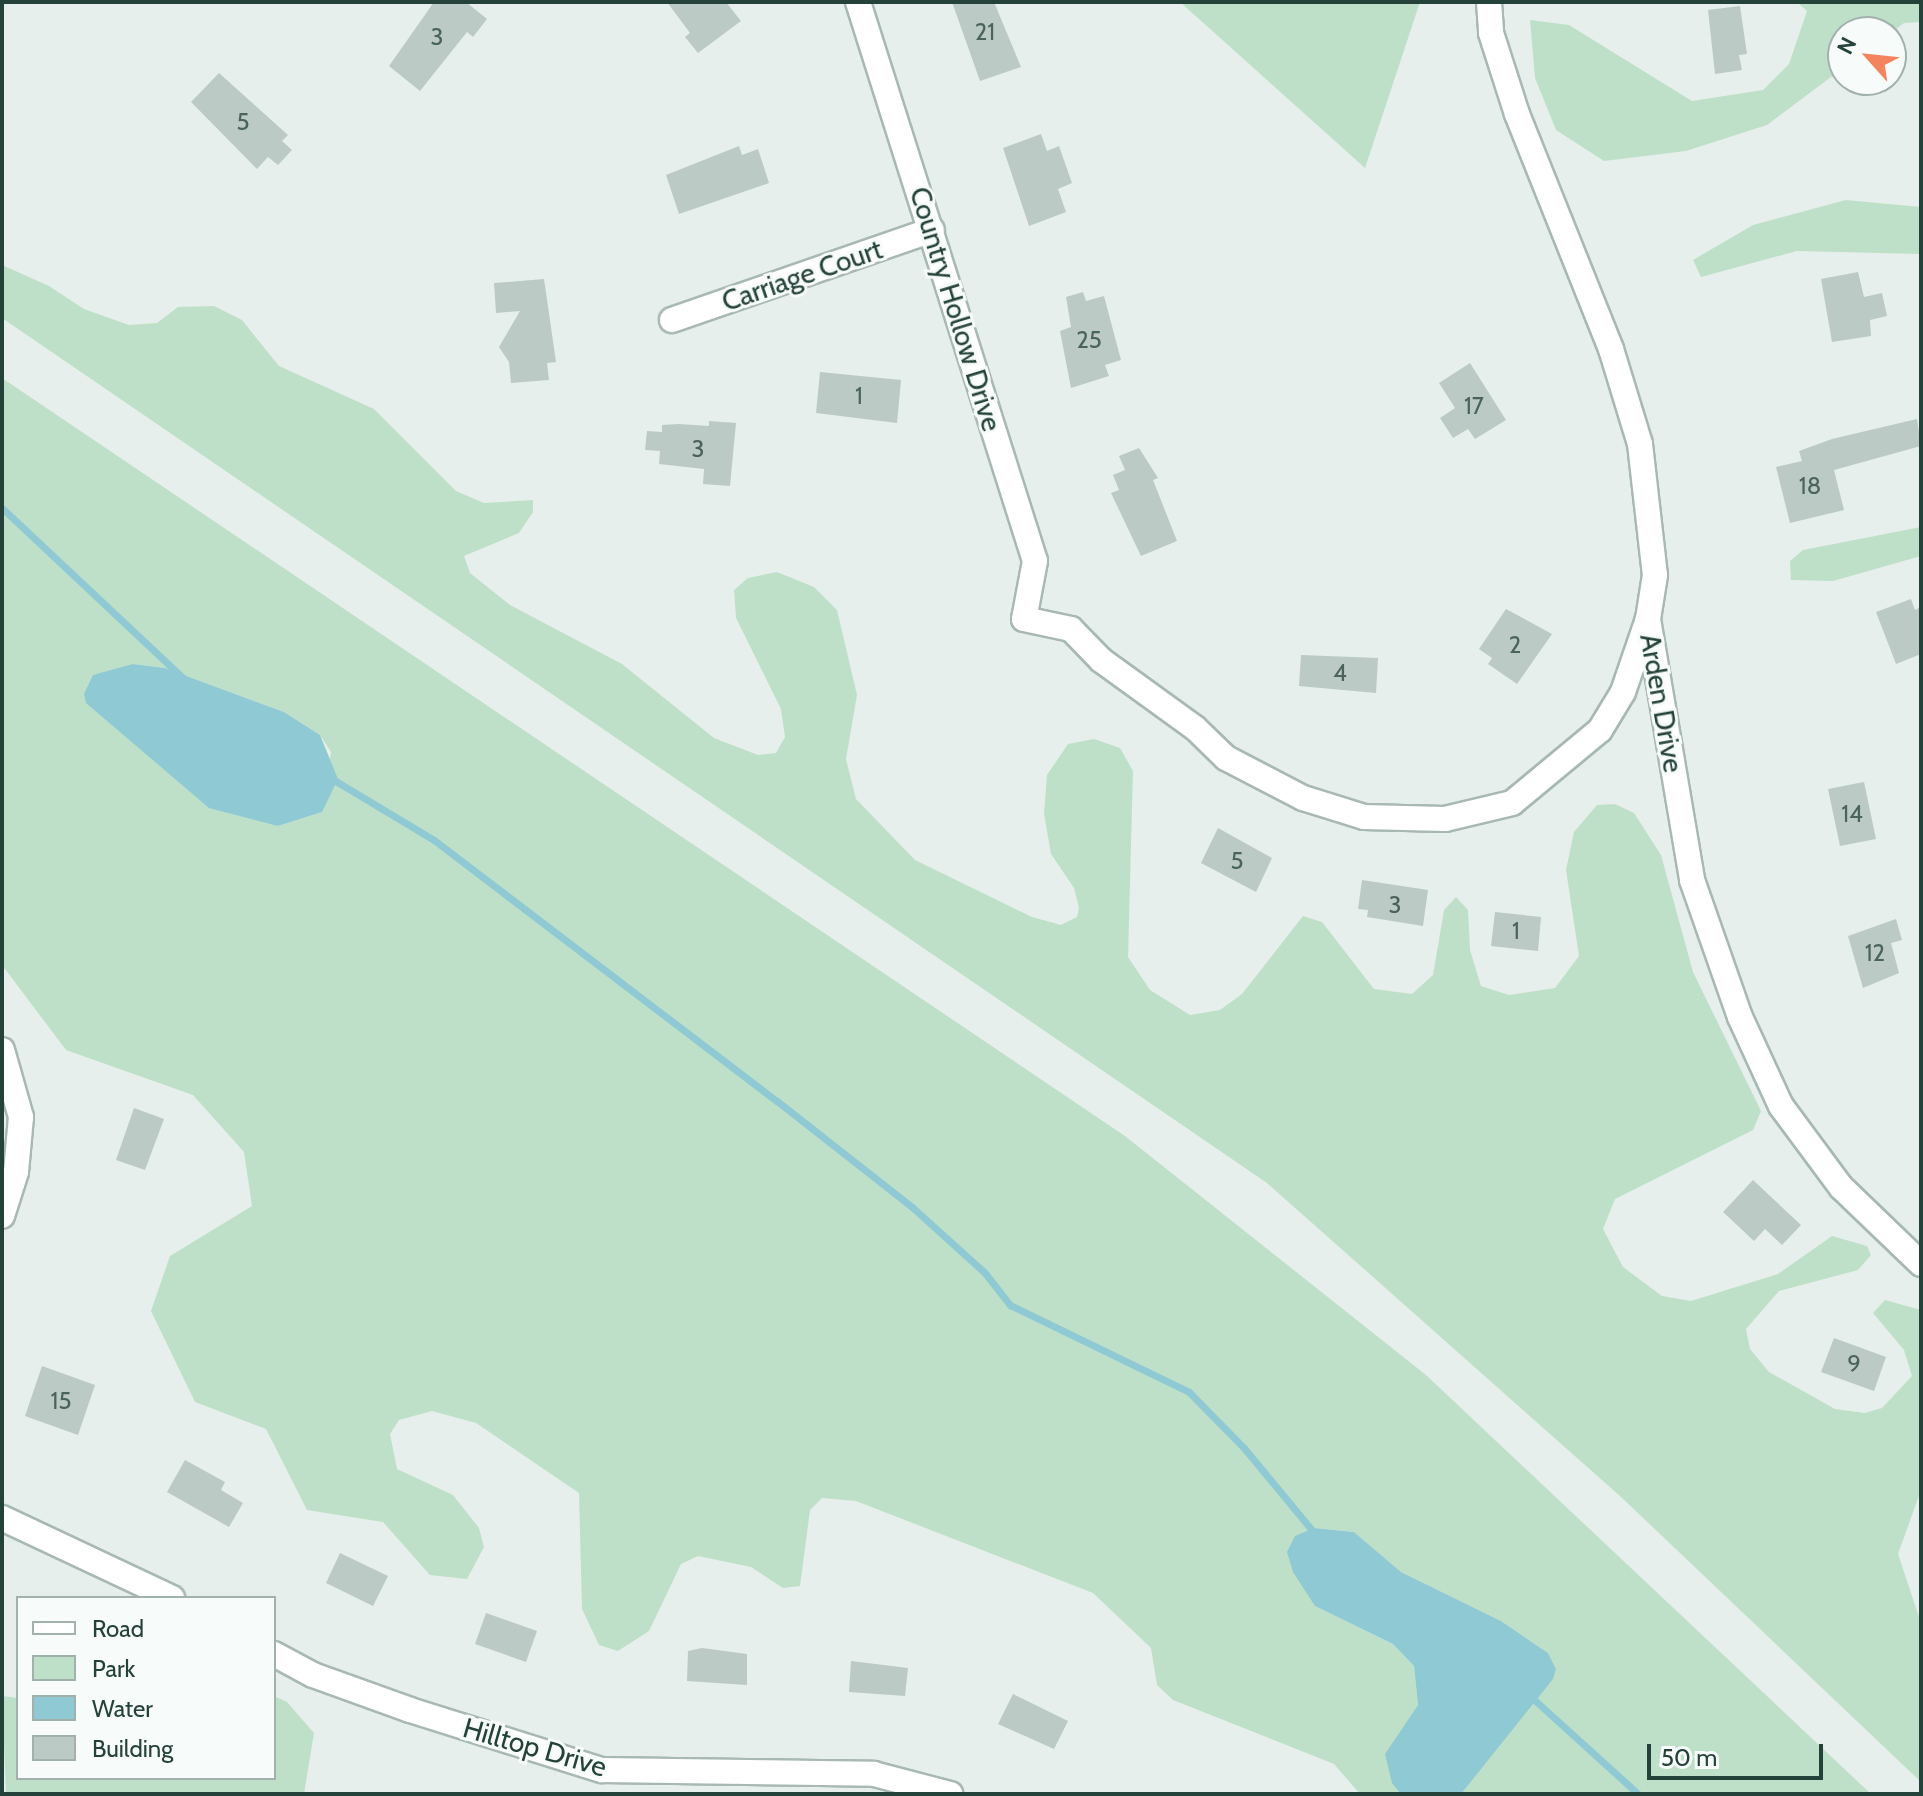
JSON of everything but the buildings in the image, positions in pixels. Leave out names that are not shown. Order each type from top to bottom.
[{"type":"street","name":"Country Hollow Drive","points":[[858,2],[1035,561],[1024,619],[1071,629],[1101,660],[1195,728],[1226,758],[1303,798],[1364,817],[1445,819],[1512,803],[1600,730],[1623,692],[1648,619]]},
{"type":"street","name":"Arden Drive","points":[[1489,2],[1491,33],[1517,114],[1611,349],[1640,444],[1655,575],[1648,619],[1692,880],[1740,1017],[1781,1106],[1841,1187],[1921,1264]]},
{"type":"street","name":"Carriage Court","points":[[672,320],[932,230]]},
{"type":"street","points":[[2,1050],[21,1117],[16,1172],[2,1216]]},
{"type":"street","points":[[2,1518],[168,1596]]},
{"type":"street","name":"Hilltop Drive","points":[[276,1655],[313,1675],[396,1705],[602,1770],[837,1784],[874,1774],[950,1794]]},
{"type":"green space","points":[[1180,2],[1420,2],[1365,168]]},
{"type":"green space","points":[[1797,2],[1921,2],[1921,22],[1907,23],[1907,16],[1827,16],[1827,80],[1767,125],[1686,151],[1604,161],[1556,130],[1535,78],[1530,20],[1569,25],[1692,101],[1763,90],[1789,64],[1807,11]]},
{"type":"green space","points":[[1846,200],[1921,207],[1921,254],[1797,251],[1701,277],[1693,260],[1753,225]]},
{"type":"green space","points":[[2,265],[49,286],[84,309],[129,325],[157,323],[178,307],[214,306],[242,320],[279,366],[374,409],[456,491],[484,503],[533,500],[533,512],[519,533],[464,556],[470,573],[510,605],[622,664],[714,738],[758,755],[776,753],[785,737],[781,709],[736,618],[734,590],[748,578],[777,572],[814,587],[837,610],[857,695],[846,759],[856,799],[915,860],[1032,917],[1061,925],[1077,917],[1079,908],[1074,888],[1051,854],[1044,814],[1047,775],[1068,744],[1094,739],[1120,748],[1133,771],[1128,957],[1150,990],[1190,1015],[1220,1010],[1242,994],[1303,916],[1322,922],[1374,989],[1412,994],[1433,975],[1444,910],[1456,897],[1468,910],[1470,950],[1481,986],[1509,995],[1555,988],[1579,956],[1566,870],[1574,832],[1597,805],[1615,804],[1634,813],[1661,855],[1693,972],[1761,1111],[1753,1130],[1615,1199],[1603,1229],[1623,1267],[1662,1296],[1691,1301],[1778,1274],[1832,1236],[1867,1246],[1871,1255],[1858,1270],[1779,1291],[1746,1329],[1750,1349],[1769,1372],[1835,1409],[1865,1413],[1882,1408],[1912,1376],[1904,1350],[1873,1313],[1885,1300],[1921,1310],[1921,1490],[1898,1554],[1921,1623],[1921,1782],[1620,1496],[1267,1183],[2,318]]},
{"type":"green space","points":[[2,378],[1125,1136],[1426,1375],[1871,1794],[1461,1794],[1556,1669],[1548,1653],[1501,1621],[1401,1572],[1354,1532],[1314,1528],[1315,1606],[1393,1644],[1414,1666],[1418,1705],[1386,1755],[1401,1794],[1360,1794],[1334,1764],[1173,1700],[1157,1685],[1151,1648],[1093,1593],[856,1501],[822,1498],[810,1510],[800,1586],[783,1588],[751,1567],[698,1556],[681,1564],[649,1631],[618,1651],[599,1645],[582,1609],[579,1493],[476,1423],[432,1411],[399,1420],[390,1434],[397,1469],[453,1495],[479,1528],[484,1547],[467,1579],[430,1575],[383,1522],[307,1510],[266,1429],[195,1402],[151,1311],[170,1256],[252,1206],[244,1152],[193,1095],[66,1050],[2,965]],"holes":[[[133,664],[165,668],[284,712],[320,735],[331,752],[322,812],[278,826]]]},
{"type":"green space","points":[[1921,527],[1921,556],[1833,581],[1791,580],[1790,561],[1803,550]]},
{"type":"green space","points":[[2,1696],[16,1698],[16,1780],[276,1780],[276,1697],[287,1702],[314,1733],[304,1794],[6,1794]]},
{"type":"water","points":[[133,664],[165,668],[284,712],[320,735],[338,779],[322,812],[278,826],[209,808],[86,703],[84,694],[93,675]]},
{"type":"water","points":[[1314,1528],[1354,1532],[1401,1572],[1501,1621],[1548,1653],[1556,1669],[1553,1679],[1461,1794],[1401,1794],[1392,1783],[1385,1754],[1418,1705],[1414,1666],[1393,1644],[1315,1606],[1293,1572],[1287,1552],[1295,1536]]},
{"type":"waterway","points":[[2,508],[184,679]]},
{"type":"waterway","points":[[329,777],[434,840],[777,1101],[912,1207],[985,1273],[1010,1305],[1189,1392],[1244,1448],[1316,1535]]},
{"type":"waterway","points":[[1529,1695],[1638,1794]]}]
